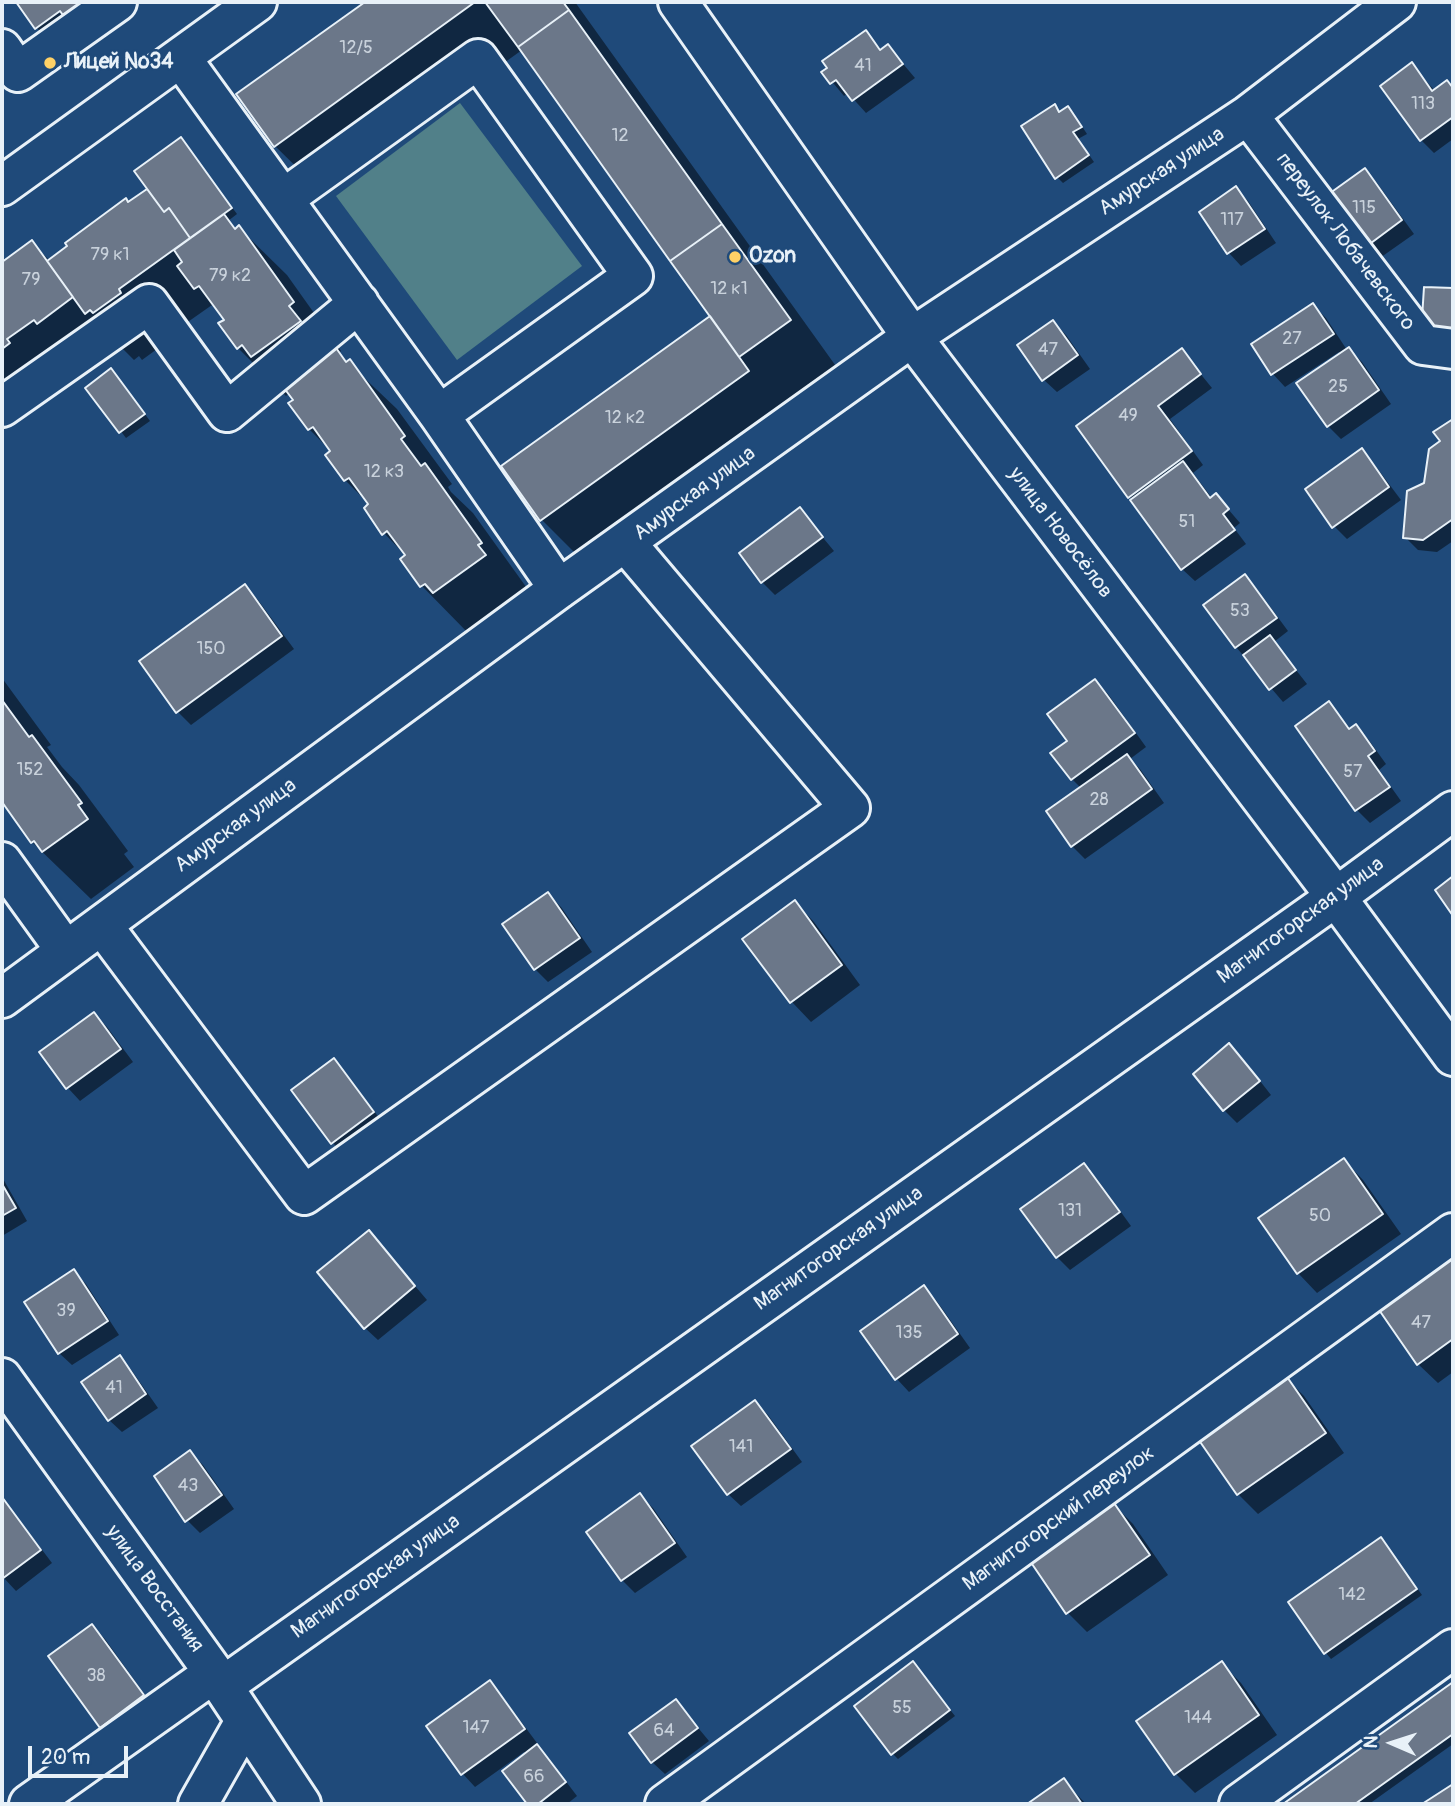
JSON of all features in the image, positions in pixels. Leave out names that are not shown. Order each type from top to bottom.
[{"type":"street","points":[[2,49],[18,72],[117,2]]},
{"type":"street","points":[[2,187],[257,2]]},
{"type":"street","name":"улица Новосёлов","points":[[678,2],[912,337],[1336,897],[1453,1056]]},
{"type":"street","name":"Амурская улица","points":[[2,998],[559,589],[912,337],[1248,115],[1396,2]]},
{"type":"street","points":[[181,58],[439,415],[559,589]]},
{"type":"street","points":[[283,199],[478,59],[633,276],[439,415]]},
{"type":"street","name":"переулок Лобачевского","points":[[1248,115],[1423,345],[1453,349]]},
{"type":"street","points":[[2,407],[149,304],[227,412],[359,303]]},
{"type":"street","points":[[102,925],[304,1195],[850,808],[626,543]]},
{"type":"street","name":"Магнитогорская улица","points":[[29,1804],[218,1679],[1336,897],[1453,811]]},
{"type":"street","points":[[2,863],[66,951]]},
{"type":"street","name":"Магнитогорский переулок","points":[[666,1804],[1453,1233]]},
{"type":"street","name":"улица Восстания","points":[[2,1378],[218,1679],[301,1804]]},
{"type":"street","points":[[1239,1804],[1453,1649]]},
{"type":"street","points":[[198,1804],[245,1721]]},
{"type":"green space","points":[[460,103],[582,266],[457,360],[336,196]]},
{"type":"building","points":[[16,2],[88,2],[65,18],[60,11],[35,29]]},
{"type":"building","points":[[365,2],[475,2],[274,147],[236,94]]},
{"type":"building","points":[[485,2],[563,2],[569,10],[518,47]]},
{"type":"building","points":[[569,10],[722,224],[670,261],[518,47]]},
{"type":"building","points":[[866,30],[880,50],[888,44],[903,64],[852,101],[836,80],[830,84],[821,72],[827,68],[822,61]]},
{"type":"building","points":[[1412,62],[1432,91],[1447,80],[1453,88],[1453,117],[1420,141],[1380,86]]},
{"type":"building","points":[[1055,104],[1059,112],[1068,106],[1082,127],[1073,132],[1089,155],[1055,179],[1021,126]]},
{"type":"building","points":[[181,137],[232,208],[190,238],[169,208],[164,212],[134,171]]},
{"type":"building","points":[[1365,168],[1402,220],[1363,249],[1326,196]]},
{"type":"building","points":[[1236,186],[1265,229],[1227,254],[1199,212]]},
{"type":"building","points":[[147,189],[164,212],[169,208],[190,238],[119,289],[121,293],[93,313],[90,310],[85,314],[47,261],[67,246],[65,243],[126,198],[128,202]]},
{"type":"building","points":[[224,214],[235,229],[239,225],[294,302],[289,306],[301,321],[251,357],[242,345],[237,349],[218,323],[224,320],[199,286],[194,289],[177,266],[182,262],[174,250]]},
{"type":"building","points":[[722,224],[791,320],[739,357],[670,261]]},
{"type":"building","points":[[32,240],[73,297],[37,324],[34,320],[7,339],[10,343],[2,349],[2,262]]},
{"type":"building","points":[[1424,287],[1453,288],[1453,335],[1421,334]]},
{"type":"building","points":[[1313,303],[1334,334],[1271,375],[1251,344]]},
{"type":"building","points":[[710,316],[749,371],[540,521],[501,466]]},
{"type":"building","points":[[1053,320],[1078,355],[1042,381],[1017,345]]},
{"type":"building","points":[[334,345],[346,362],[350,359],[405,436],[401,439],[421,466],[425,463],[482,543],[478,545],[486,555],[433,593],[425,584],[420,587],[400,559],[405,555],[387,531],[382,535],[364,508],[368,504],[349,478],[344,481],[325,455],[330,451],[313,427],[308,430],[288,403],[293,400],[281,384]]},
{"type":"building","points":[[1349,347],[1379,390],[1327,427],[1296,383]]},
{"type":"building","points":[[1182,348],[1201,374],[1158,406],[1192,451],[1128,498],[1076,426]]},
{"type":"building","points":[[111,368],[145,414],[119,433],[85,388]]},
{"type":"building","points":[[1453,419],[1453,519],[1423,540],[1403,538],[1407,491],[1424,483],[1429,449],[1440,441],[1433,432]]},
{"type":"building","points":[[1362,448],[1389,487],[1332,528],[1305,489]]},
{"type":"building","points":[[1183,461],[1210,498],[1216,493],[1229,509],[1223,514],[1235,530],[1181,570],[1130,500]]},
{"type":"building","points":[[800,507],[823,537],[761,583],[739,553]]},
{"type":"building","points":[[1245,574],[1277,618],[1235,648],[1203,605]]},
{"type":"building","points":[[245,584],[282,636],[176,713],[139,661]]},
{"type":"building","points":[[1270,635],[1296,670],[1269,690],[1243,655]]},
{"type":"building","points":[[1095,679],[1135,733],[1071,780],[1050,753],[1067,741],[1047,714]]},
{"type":"building","points":[[2,700],[29,737],[32,735],[82,803],[78,805],[88,819],[42,852],[34,841],[31,843],[2,802]]},
{"type":"building","points":[[1329,701],[1349,729],[1356,724],[1375,751],[1368,756],[1390,787],[1355,811],[1295,726]]},
{"type":"building","points":[[1127,754],[1152,789],[1071,847],[1046,811]]},
{"type":"building","points":[[1453,876],[1453,916],[1435,890]]},
{"type":"building","points":[[548,892],[580,938],[534,970],[502,924]]},
{"type":"building","points":[[795,900],[842,965],[790,1003],[742,939]]},
{"type":"building","points":[[94,1012],[121,1049],[66,1089],[39,1052]]},
{"type":"building","points":[[1229,1043],[1260,1081],[1223,1111],[1193,1074]]},
{"type":"building","points":[[334,1058],[374,1112],[331,1144],[291,1090]]},
{"type":"building","points":[[1344,1158],[1383,1214],[1297,1274],[1258,1218]]},
{"type":"building","points":[[1084,1163],[1120,1212],[1056,1258],[1020,1209]]},
{"type":"building","points":[[2,1184],[16,1208],[2,1216]]},
{"type":"building","points":[[369,1230],[415,1286],[364,1329],[317,1272]]},
{"type":"building","points":[[1453,1254],[1453,1339],[1417,1365],[1377,1307]]},
{"type":"building","points":[[74,1269],[108,1321],[58,1354],[24,1302]]},
{"type":"building","points":[[924,1285],[958,1334],[895,1380],[860,1331]]},
{"type":"building","points":[[120,1355],[146,1394],[108,1421],[81,1382]]},
{"type":"building","points":[[1285,1374],[1326,1433],[1237,1495],[1196,1436]]},
{"type":"building","points":[[755,1400],[791,1449],[727,1495],[691,1446]]},
{"type":"building","points":[[190,1450],[222,1495],[185,1522],[154,1476]]},
{"type":"building","points":[[640,1493],[675,1543],[621,1581],[586,1532]]},
{"type":"building","points":[[2,1497],[41,1550],[2,1579]]},
{"type":"building","points":[[1114,1503],[1150,1555],[1066,1614],[1030,1561]]},
{"type":"building","points":[[1381,1537],[1417,1589],[1324,1654],[1288,1602]]},
{"type":"building","points":[[92,1624],[144,1695],[100,1728],[48,1656]]},
{"type":"building","points":[[913,1661],[950,1710],[891,1755],[854,1706]]},
{"type":"building","points":[[1222,1661],[1259,1715],[1174,1775],[1136,1721]]},
{"type":"building","points":[[490,1680],[525,1729],[461,1775],[426,1726]]},
{"type":"building","points":[[1453,1682],[1453,1734],[1355,1804],[1283,1804]]},
{"type":"building","points":[[676,1699],[698,1728],[651,1763],[629,1733]]},
{"type":"building","points":[[537,1744],[566,1782],[538,1804],[527,1804],[502,1771]]},
{"type":"building","points":[[1064,1778],[1082,1804],[1027,1804]]},
{"type":"building","points":[[1453,1784],[1453,1804],[1422,1804]]},
{"type":"place","name":"Лицей №34","points":[[50,63]]},
{"type":"place","name":"Ozon","points":[[735,257]]}]
